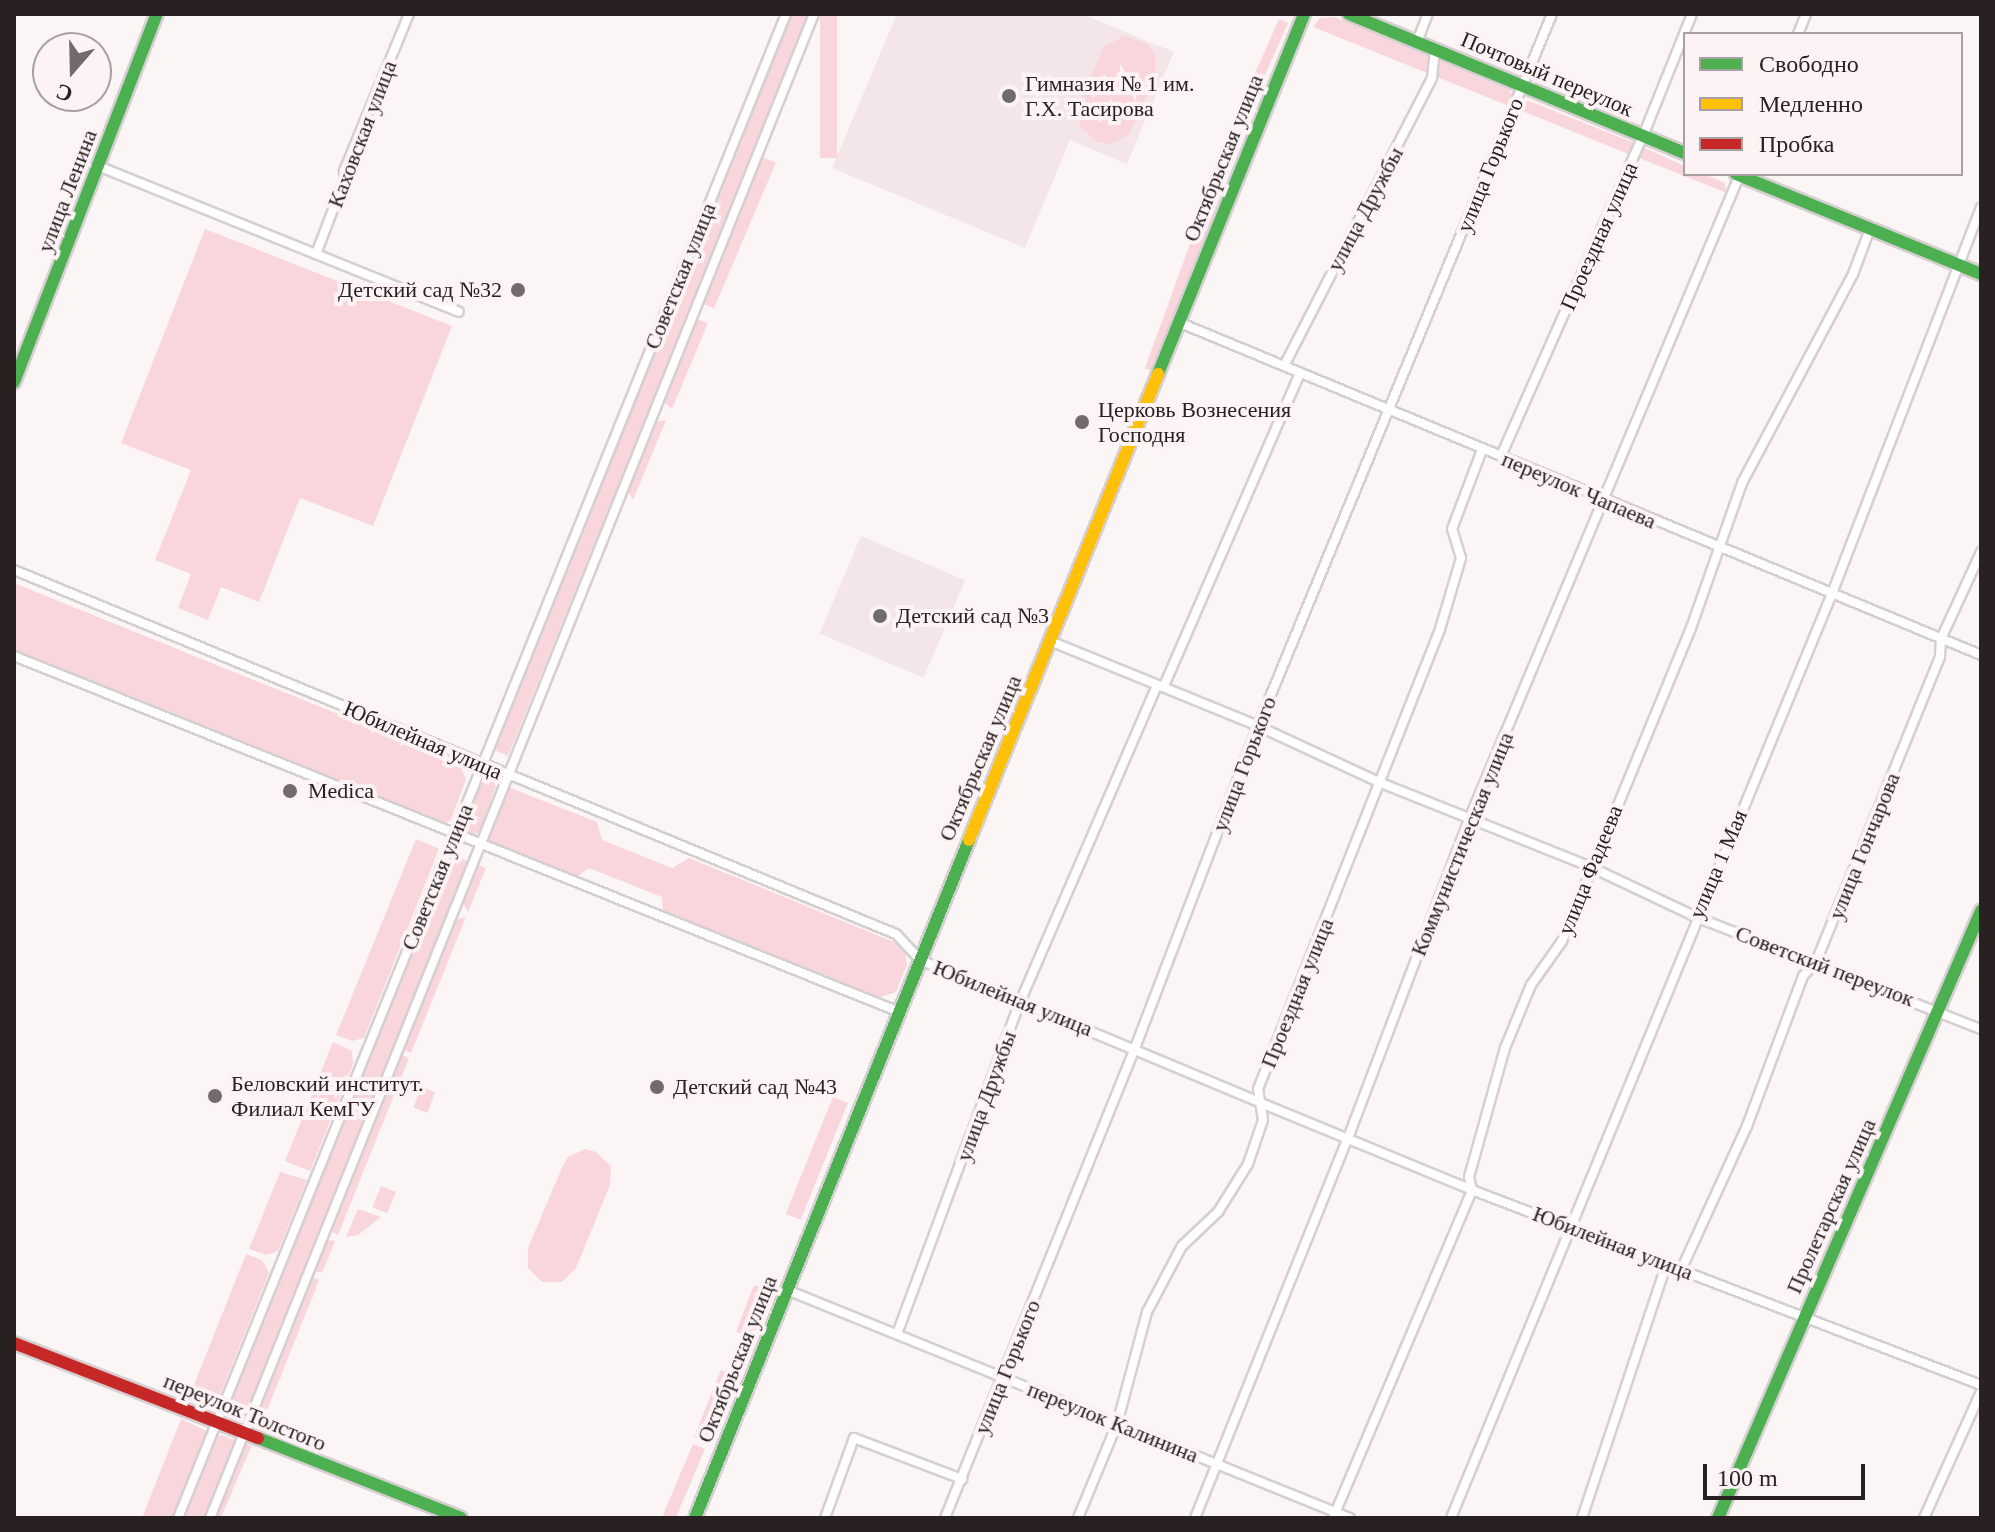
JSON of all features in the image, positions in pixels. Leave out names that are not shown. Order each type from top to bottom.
[{"type":"street","name":"улица Ленина","points":[[14,382],[157,14]]},
{"type":"street","name":"Каховская улица","points":[[316,254],[344,181],[344,171],[409,14]]},
{"type":"street","name":"Советская улица","points":[[178,1518],[786,14]]},
{"type":"street","name":"Советская улица","points":[[210,1518],[814,14]]},
{"type":"street","name":"Октябрьская улица","points":[[695,1518],[897,1011],[1304,14]]},
{"type":"street","name":"Почтовый переулок","points":[[1349,14],[1683,152]]},
{"type":"street","points":[[1417,42],[1428,14]]},
{"type":"street","name":"улица Горького","points":[[945,1518],[1135,1048],[1258,726],[1552,14]]},
{"type":"street","name":"Проездная улица","points":[[1501,456],[1643,136],[1683,36]]},
{"type":"street","name":"улица Дружбы","points":[[1284,366],[1432,78],[1435,49]]},
{"type":"street","points":[[98,166],[459,312]]},
{"type":"street","name":"Коммунистическая улица","points":[[1195,1518],[1348,1138],[1470,817],[1738,176]]},
{"type":"street","points":[[1744,176],[1981,274]]},
{"type":"street","name":"улица 1 Мая","points":[[1451,1518],[1572,1228],[1696,917],[1831,596],[1981,208]]},
{"type":"street","name":"улица Фадеева","points":[[1334,1515],[1472,1190],[1469,1177],[1505,1048],[1531,985],[1562,941],[1593,868],[1625,782],[1691,628],[1742,483],[1853,274],[1870,229]]},
{"type":"street","name":"переулок Чапаева","points":[[1178,322],[1831,596],[1981,655]]},
{"type":"street","name":"улица Дружбы","points":[[897,1334],[1020,1002],[1299,375]]},
{"type":"street","name":"Проездная улица","points":[[1078,1518],[1117,1424],[1147,1312],[1182,1246],[1218,1212],[1248,1164],[1263,1120],[1258,1089],[1440,629],[1461,558],[1452,529],[1482,450]]},
{"type":"street","name":"улица Гончарова","points":[[1682,1268],[1747,1126],[1803,976],[1816,962],[1940,657],[1941,639],[1981,552]]},
{"type":"street","name":"Юбилейная улица","points":[[14,570],[896,934],[919,959],[1261,1103],[1472,1190],[1981,1385]]},
{"type":"street","name":"Советский переулок","points":[[1050,641],[1258,726],[1381,783],[1593,868],[1696,917],[1940,1010],[1981,1029]]},
{"type":"street","points":[[14,656],[478,846],[897,1011]]},
{"type":"street","name":"Пролетарская улица","points":[[1718,1518],[1981,911]]},
{"type":"street","points":[[1582,1518],[1666,1265]]},
{"type":"street","name":"переулок Калинина","points":[[787,1290],[1217,1464],[1334,1515],[1350,1518]]},
{"type":"street","name":"переулок Толстого","points":[[14,1343],[461,1518]]},
{"type":"street","points":[[1924,1518],[1981,1392]]},
{"type":"street","points":[[825,1518],[854,1438],[962,1479]]},
{"type":"shaded area","points":[[791,14],[810,14],[508,756],[495,750]]},
{"type":"shaded area","points":[[820,14],[837,14],[837,158],[820,158]]},
{"type":"shaded area","name":"Гимназия № 1 им. Г.Х. Тасирова","points":[[897,14],[1082,14],[1174,52],[1127,164],[1070,140],[1025,248],[832,168]]},
{"type":"shaded area","points":[[1334,17],[1509,90],[1513,95],[1509,106],[1313,27],[1320,18]]},
{"type":"shaded area","points":[[1279,19],[1288,23],[1242,127],[1233,123]]},
{"type":"shaded area","points":[[1125,36],[1148,44],[1155,54],[1155,77],[1129,135],[1110,144],[1097,142],[1080,127],[1079,103],[1104,46]]},
{"type":"shaded area","points":[[1529,101],[1632,142],[1631,155],[1522,111],[1522,105]]},
{"type":"shaded area","points":[[1229,137],[1240,141],[1156,372],[1145,368]]},
{"type":"shaded area","points":[[1642,147],[1683,165],[1683,176],[1639,158]]},
{"type":"shaded area","points":[[762,157],[776,163],[714,308],[700,302]]},
{"type":"shaded area","points":[[1684,176],[1709,176],[1725,183],[1727,193]]},
{"type":"shaded area","points":[[205,229],[452,326],[373,526],[300,498],[259,602],[221,587],[208,620],[178,608],[191,574],[155,560],[191,470],[121,443]]},
{"type":"shaded area","points":[[696,319],[708,323],[672,409],[663,401]]},
{"type":"shaded area","points":[[666,420],[633,500],[627,489],[654,422]]},
{"type":"shaded area","points":[[861,536],[965,580],[924,678],[820,634]]},
{"type":"shaded area","points":[[14,583],[459,763],[466,779],[451,820],[442,825],[14,653]]},
{"type":"shaded area","points":[[489,777],[496,786],[479,832],[471,836],[464,826],[483,780]]},
{"type":"shaded area","points":[[508,787],[597,822],[602,840],[672,868],[689,858],[896,943],[905,953],[907,964],[896,992],[877,998],[663,913],[662,897],[589,868],[576,877],[486,841]]},
{"type":"shaded area","points":[[416,839],[439,849],[364,1038],[352,1041],[336,1035]]},
{"type":"shaded area","points":[[451,854],[467,861],[242,1426],[230,1422],[228,1411]]},
{"type":"shaded area","points":[[473,863],[486,868],[468,912],[460,897]]},
{"type":"shaded area","points":[[466,917],[411,1053],[404,1050],[402,1047],[451,920]]},
{"type":"shaded area","points":[[333,1042],[352,1051],[353,1064],[310,1171],[285,1161]]},
{"type":"shaded area","points":[[397,1057],[409,1058],[338,1235],[329,1231]]},
{"type":"shaded area","points":[[421,1087],[435,1092],[428,1113],[413,1108]]},
{"type":"shaded area","points":[[833,1097],[848,1103],[801,1220],[786,1214]]},
{"type":"shaded area","points":[[585,1149],[596,1152],[611,1166],[610,1185],[576,1268],[562,1282],[542,1282],[528,1268],[528,1248],[563,1165],[568,1157]]},
{"type":"shaded area","points":[[280,1172],[307,1180],[278,1251],[266,1255],[249,1249]]},
{"type":"shaded area","points":[[381,1186],[396,1192],[387,1213],[372,1207]]},
{"type":"shaded area","points":[[358,1209],[381,1217],[358,1235],[346,1237]]},
{"type":"shaded area","points":[[330,1240],[335,1241],[322,1273],[313,1270],[323,1245]]},
{"type":"shaded area","points":[[246,1254],[262,1260],[269,1273],[218,1400],[206,1407],[188,1400]]},
{"type":"shaded area","points":[[310,1276],[319,1280],[258,1433],[253,1423]]},
{"type":"shaded area","points":[[754,1285],[772,1292],[754,1338],[736,1332]]},
{"type":"shaded area","points":[[721,1370],[738,1377],[711,1444],[694,1437]]},
{"type":"shaded area","points":[[181,1419],[209,1432],[174,1518],[142,1518]]},
{"type":"shaded area","points":[[221,1435],[235,1440],[237,1444],[207,1518],[184,1518],[217,1437]]},
{"type":"shaded area","points":[[244,1443],[251,1446],[221,1518],[212,1518]]},
{"type":"shaded area","points":[[693,1444],[705,1449],[676,1518],[662,1518]]},
{"type":"traffic: fast","points":[[14,382],[157,14]]},
{"type":"traffic: fast","points":[[1158,374],[1304,14]]},
{"type":"traffic: fast","points":[[1349,14],[1683,152]]},
{"type":"traffic: fast","points":[[1741,176],[1981,274]]},
{"type":"traffic: fast","points":[[695,1518],[969,840]]},
{"type":"traffic: fast","points":[[1718,1518],[1981,911]]},
{"type":"traffic: fast","points":[[258,1438],[461,1518]]},
{"type":"traffic: slow","points":[[969,840],[1158,374]]},
{"type":"traffic: jam","points":[[14,1343],[258,1438]]},
{"type":"place","name":"Гимназия № 1 им. Г.Х. Тасирова","points":[[1009,96]]},
{"type":"place","name":"Детский сад №32","points":[[518,290]]},
{"type":"place","name":"Церковь Вознесения Господня","points":[[1082,422]]},
{"type":"place","name":"Детский сад №3","points":[[880,616]]},
{"type":"place","name":"Mеdica","points":[[290,791]]},
{"type":"place","name":"Детский сад №43","points":[[657,1087]]},
{"type":"place","name":"Беловский институт. Филиал КемГУ","points":[[215,1096]]}]
